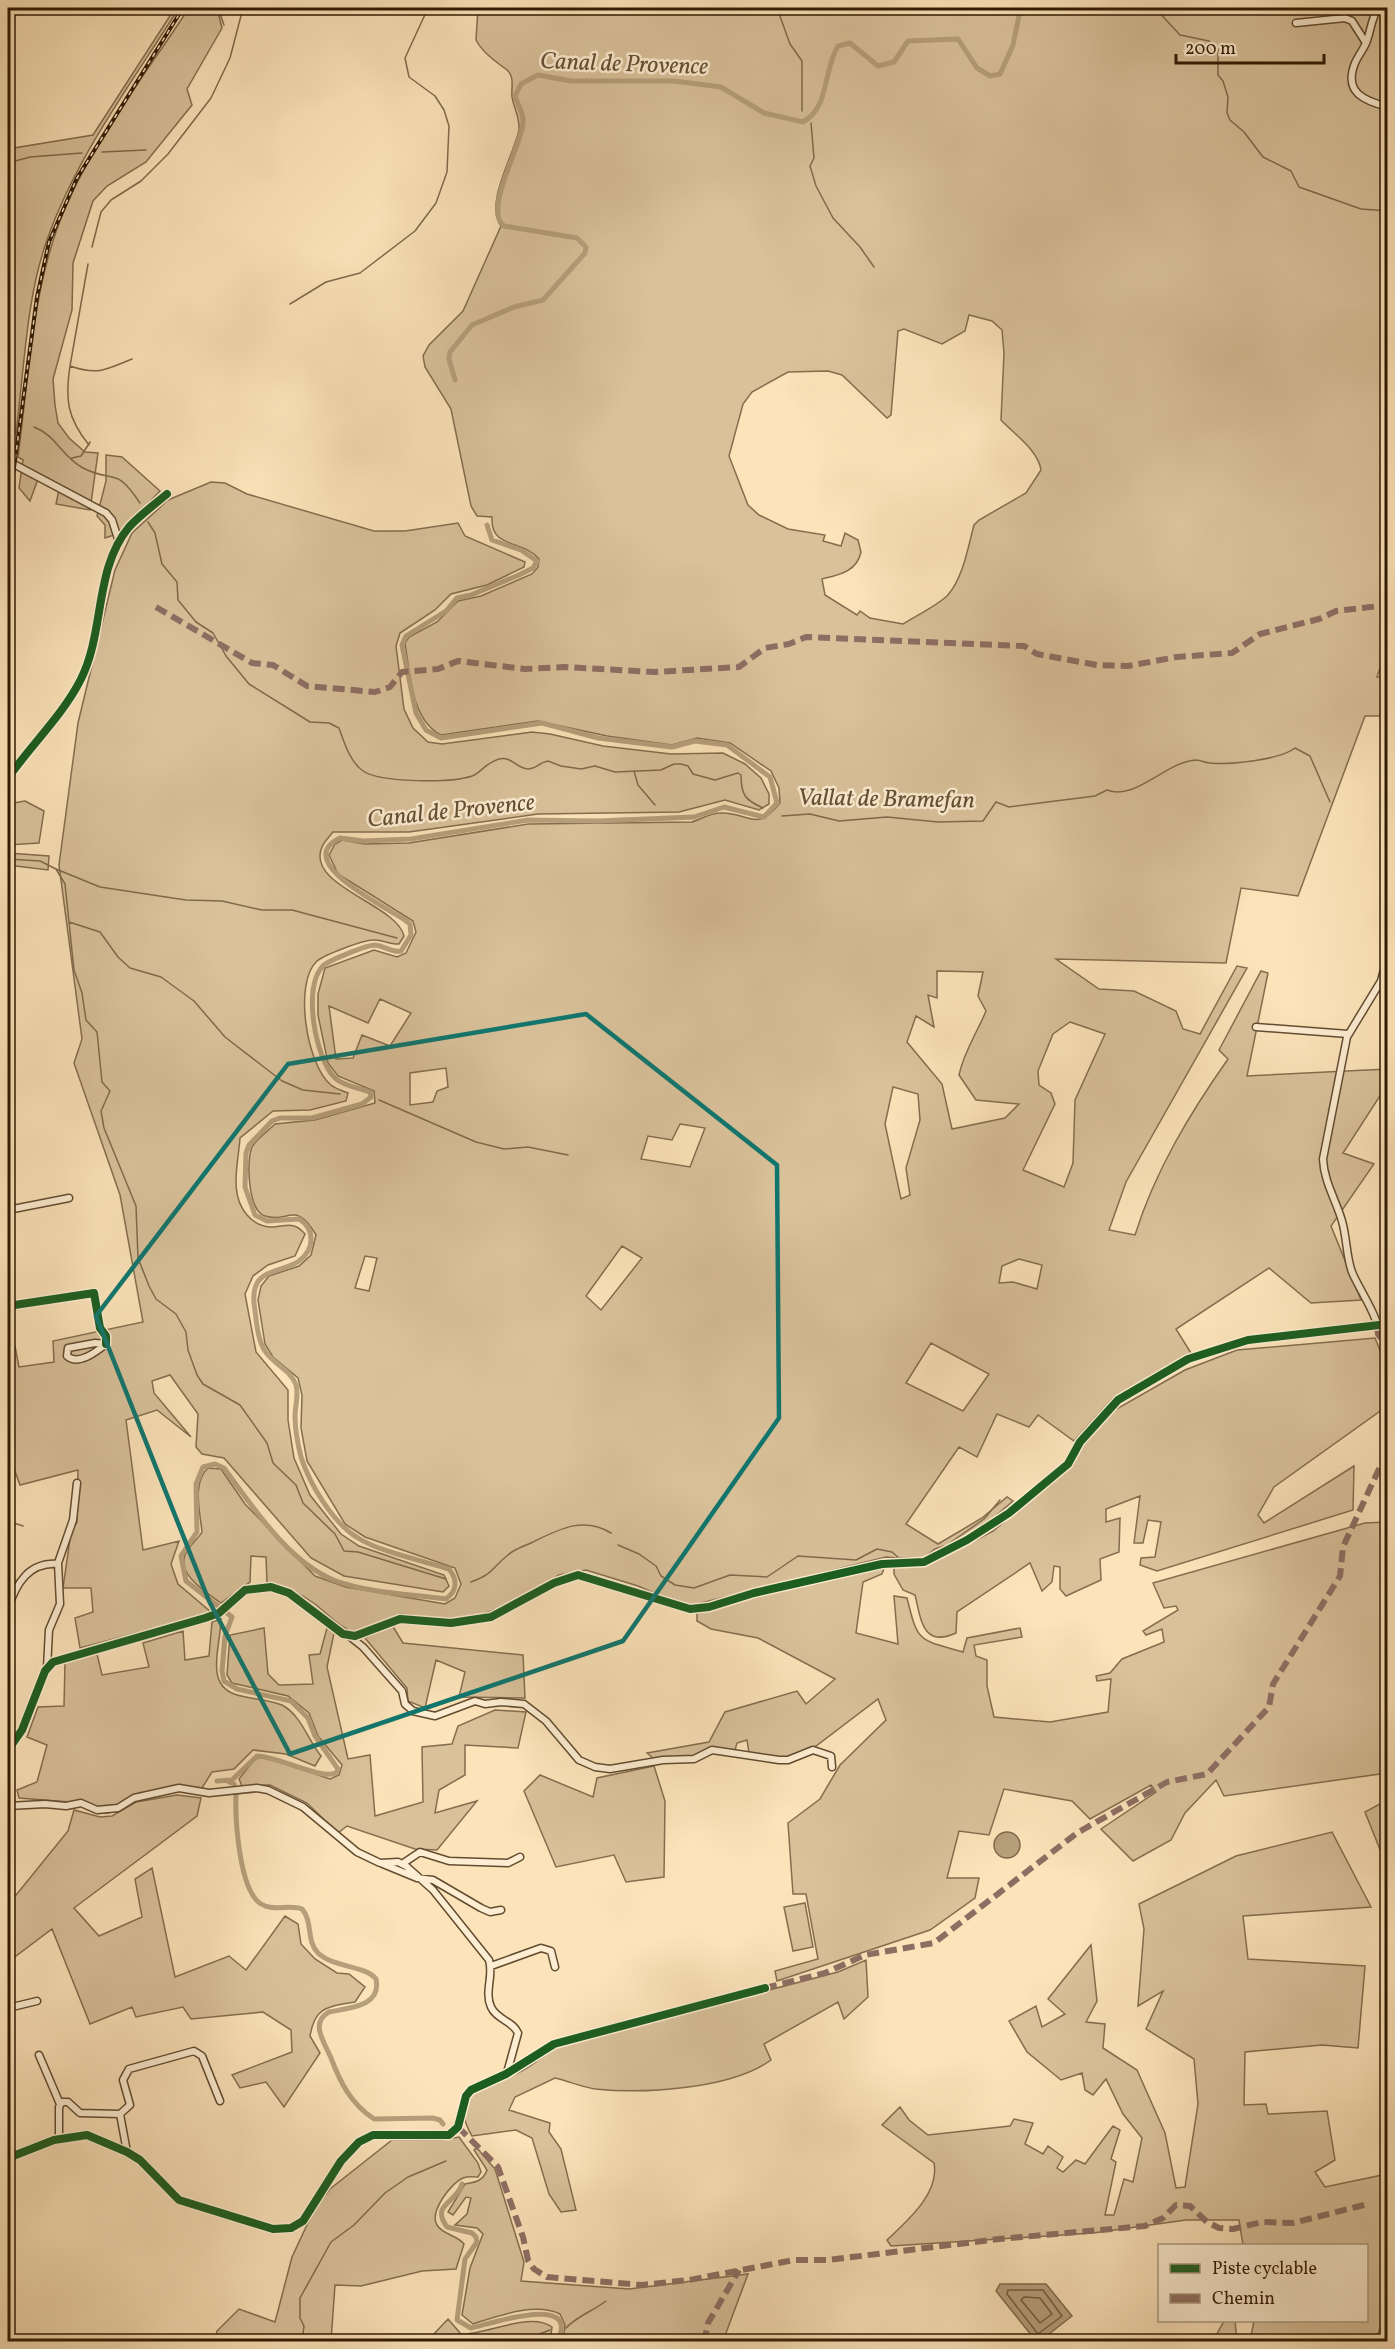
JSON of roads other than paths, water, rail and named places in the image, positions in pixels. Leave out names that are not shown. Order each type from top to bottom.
[{"type":"street","points":[[1378,8],[1373,16],[1366,42],[1354,65],[1353,86],[1356,93],[1364,100],[1388,107]]},
{"type":"street","points":[[1296,23],[1346,18],[1352,21],[1366,42]]},
{"type":"street","points":[[8,461],[106,513],[112,520],[119,542]]},
{"type":"street","points":[[8,778],[68,701],[81,680],[93,647],[109,566],[119,542],[136,520],[167,494]]},
{"type":"street","points":[[1377,1327],[1377,1320],[1368,1307],[1350,1266],[1342,1221],[1323,1168],[1327,1128],[1348,1034],[1382,981],[1388,955]]},
{"type":"street","points":[[1256,1027],[1348,1034]]},
{"type":"street","points":[[8,1210],[69,1198]]},
{"type":"street","points":[[8,1306],[93,1292],[96,1295],[100,1328],[106,1336],[106,1344]]},
{"type":"street","points":[[349,1636],[400,1619],[451,1623],[491,1617],[554,1583],[578,1575],[629,1588],[672,1605],[690,1609],[709,1607],[754,1593],[882,1564],[924,1562],[967,1540],[1009,1513],[1062,1470],[1080,1442],[1118,1400],[1182,1362],[1206,1352],[1248,1340],[1388,1324]]},
{"type":"street","points":[[95,1343],[106,1344],[80,1360],[73,1360],[67,1356],[67,1350],[71,1347],[95,1343]]},
{"type":"street","points":[[8,1750],[22,1730],[47,1668],[50,1630],[60,1604],[58,1564],[73,1520],[77,1484]]},
{"type":"street","points":[[8,1609],[29,1570],[45,1564],[58,1564]]},
{"type":"street","points":[[47,1668],[60,1659],[121,1644],[219,1613],[245,1590],[252,1587],[280,1589],[298,1598],[349,1636],[402,1691],[405,1704],[413,1711],[435,1716],[475,1701],[485,1704],[524,1704],[546,1721],[579,1760],[595,1767],[610,1769],[663,1760],[694,1759],[712,1750],[779,1760],[819,1750],[831,1756],[832,1767]]},
{"type":"street","points":[[8,1806],[45,1804],[66,1806],[81,1803],[97,1810],[118,1808],[134,1798],[179,1788],[209,1793],[256,1788],[268,1790],[295,1802],[357,1852],[417,1878],[433,1880],[461,1899],[490,1912],[501,1910]]},
{"type":"street","points":[[380,1863],[402,1864],[420,1852],[449,1861],[508,1863],[520,1857]]},
{"type":"street","points":[[402,1864],[433,1890],[491,1966],[488,2000],[498,2017],[516,2029],[518,2033],[506,2074]]},
{"type":"street","points":[[491,1966],[541,1948],[551,1951],[555,1967]]},
{"type":"street","points":[[8,2158],[59,2139],[87,2135],[127,2152],[152,2171],[179,2200],[273,2229],[291,2228],[303,2221],[341,2161],[359,2142],[373,2135],[449,2135],[458,2127],[466,2096],[471,2090],[506,2074],[554,2044],[765,1988]]},
{"type":"street","points":[[8,2008],[37,2001]]},
{"type":"street","points":[[60,2104],[68,2102],[80,2113],[120,2114],[130,2105],[123,2080],[129,2069],[194,2051],[202,2056],[220,2101]]},
{"type":"street","points":[[39,2055],[60,2104],[59,2139]]},
{"type":"street","points":[[120,2114],[127,2152]]},
{"type":"street","points":[[1382,2342],[1388,2329]]},
{"type":"water","points":[[1007,1832],[1016,1836],[1020,1845],[1016,1854],[1007,1858],[998,1854],[994,1845],[998,1836]]},
{"type":"water","points":[[1000,2284],[1046,2284],[1072,2316],[1040,2341],[1036,2341],[996,2291]]},
{"type":"waterway","points":[[218,8],[224,25]]},
{"type":"waterway","points":[[92,247],[101,212],[111,200],[141,181],[168,154],[211,98],[230,58],[243,8]]},
{"type":"waterway","points":[[290,304],[326,282],[360,273],[415,231],[436,203],[447,172],[449,126],[444,110],[435,96],[409,77],[405,58],[428,8]]},
{"type":"waterway","points":[[777,8],[790,44],[802,61],[802,111]]},
{"type":"waterway","name":"Canal de Provence","points":[[455,380],[449,359],[450,352],[472,325],[514,307],[543,300],[585,253],[586,247],[577,238],[504,226],[499,218],[500,193],[523,123],[522,113],[515,96],[521,84],[538,75],[571,81],[674,81],[721,87],[764,113],[803,122],[818,107],[838,46],[850,43],[878,66],[894,62],[908,41],[958,39],[977,68],[990,76],[1000,74],[1013,45],[1020,11],[1025,8]]},
{"type":"waterway","points":[[1155,8],[1180,35],[1209,41],[1218,49],[1218,75],[1223,81],[1228,97],[1227,113],[1230,120],[1244,132],[1263,157],[1291,171],[1299,187],[1361,209],[1388,211]]},
{"type":"waterway","points":[[811,123],[814,158],[810,166],[816,186],[833,218],[860,247],[874,267]]},
{"type":"waterway","points":[[102,152],[146,150]]},
{"type":"waterway","points":[[8,163],[30,157],[82,153]]},
{"type":"waterway","name":"Vallat de Bramefan","points":[[8,203],[12,211],[8,242]]},
{"type":"waterway","points":[[88,264],[70,366],[96,371],[132,359]]},
{"type":"waterway","points":[[8,326],[14,332]]},
{"type":"waterway","points":[[70,366],[69,408],[76,426],[89,445]]},
{"type":"waterway","name":"Vallat de Bramefan","points":[[34,427],[48,435],[83,468],[93,473],[119,479],[132,491],[140,503]]},
{"type":"waterway","points":[[72,458],[81,456],[90,442]]},
{"type":"waterway","name":"Vallat de Bramefan","points":[[148,522],[155,533],[162,564],[177,582],[178,600],[196,622],[213,633],[226,656],[249,684],[310,722],[329,723],[339,728],[351,757],[363,771],[385,778],[433,781],[472,776],[499,759],[511,761],[528,769],[548,761],[561,766],[581,769],[595,766],[615,772],[661,770],[674,764],[681,764],[688,766],[693,774],[715,780],[738,773],[741,775],[745,796],[763,808]]},
{"type":"waterway","name":"Canal de Provence","points":[[217,1781],[232,1780],[257,1756],[320,1773],[336,1773],[338,1769],[315,1736],[308,1718],[291,1701],[237,1689],[224,1681],[222,1671],[225,1636],[232,1617],[186,1581],[181,1556],[197,1532],[196,1484],[203,1467],[215,1464],[224,1468],[260,1516],[288,1548],[319,1573],[336,1581],[376,1591],[446,1599],[455,1585],[454,1577],[449,1569],[367,1543],[349,1531],[331,1513],[316,1491],[301,1457],[295,1421],[296,1385],[290,1375],[265,1351],[257,1328],[254,1303],[257,1283],[268,1273],[299,1261],[308,1251],[311,1239],[308,1228],[299,1219],[267,1221],[255,1215],[245,1187],[246,1153],[249,1145],[272,1121],[280,1118],[312,1118],[362,1104],[371,1097],[370,1092],[338,1081],[328,1069],[317,1040],[312,1005],[313,989],[317,975],[324,965],[349,953],[375,945],[401,951],[411,935],[410,924],[347,884],[334,871],[327,859],[328,848],[340,838],[363,841],[411,839],[528,820],[598,821],[694,817],[724,807],[764,817],[777,803],[770,777],[727,745],[695,741],[672,747],[598,738],[542,723],[441,738],[426,730],[416,713],[402,645],[406,636],[446,611],[457,598],[471,595],[519,575],[533,568],[537,561],[521,550],[492,540],[487,525]]},
{"type":"waterway","name":"Vallat de Bramefan","points":[[782,816],[810,814],[839,821],[887,817],[938,822],[983,821],[996,802],[1009,807],[1095,796],[1107,790],[1118,792],[1140,786],[1184,762],[1196,760],[1208,763],[1254,761],[1278,756],[1295,748],[1310,756],[1330,802]]},
{"type":"waterway","points":[[634,771],[638,785],[655,805]]},
{"type":"waterway","points":[[8,859],[40,861],[56,869],[65,884],[74,970],[82,993],[86,1020],[97,1032],[102,1082],[110,1091],[101,1111],[104,1128],[136,1206],[138,1258],[156,1299],[176,1314],[186,1332],[188,1350],[197,1375],[203,1384],[240,1405],[267,1443],[273,1463],[296,1485],[303,1503],[335,1534],[344,1551],[358,1552],[446,1579]]},
{"type":"waterway","points":[[56,869],[100,887],[186,900],[222,901],[262,910],[292,910],[397,938]]},
{"type":"waterway","points":[[69,922],[100,932],[118,957],[130,968],[161,977],[194,1001],[225,1037],[282,1081],[303,1090],[340,1094]]},
{"type":"waterway","points":[[379,1100],[476,1142],[504,1149],[528,1147],[568,1155]]},
{"type":"waterway","points":[[618,1545],[639,1554],[656,1566],[661,1576],[675,1585],[694,1588],[730,1575],[767,1577],[798,1556],[856,1560],[877,1549],[892,1552],[899,1558],[923,1558],[935,1549],[947,1545],[984,1519],[1000,1500]]},
{"type":"waterway","points":[[8,1521],[23,1526]]},
{"type":"waterway","points":[[471,1582],[489,1573],[513,1551],[562,1529],[591,1525],[611,1533]]},
{"type":"waterway","name":"Canal de Provence","points":[[229,1782],[234,1784],[236,1794],[236,1820],[243,1870],[254,1896],[266,1906],[302,1909],[307,1919],[312,1943],[318,1953],[332,1961],[365,1971],[376,1979],[374,1995],[369,2001],[354,2007],[329,2012],[320,2022],[322,2040],[347,2092],[359,2107],[374,2119],[433,2118],[440,2120],[443,2124]]},
{"type":"waterway","points":[[302,2342],[304,2326],[300,2318],[300,2298],[331,2242],[354,2225],[385,2193],[408,2177],[446,2161]]},
{"type":"waterway","name":"Canal de Provence","points":[[462,2184],[441,2213],[447,2227],[472,2233],[477,2242],[465,2259],[457,2320],[471,2328],[512,2318],[545,2314],[557,2318],[561,2327],[557,2342]]},
{"type":"waterway","points":[[566,2328],[606,2301]]},
{"type":"waterway","points":[[533,2342],[539,2334],[550,2330]]},
{"type":"waterway","points":[[497,2342],[505,2342]]},
{"type":"railway","points":[[8,512],[37,297],[49,242],[77,178],[183,8]]}]
